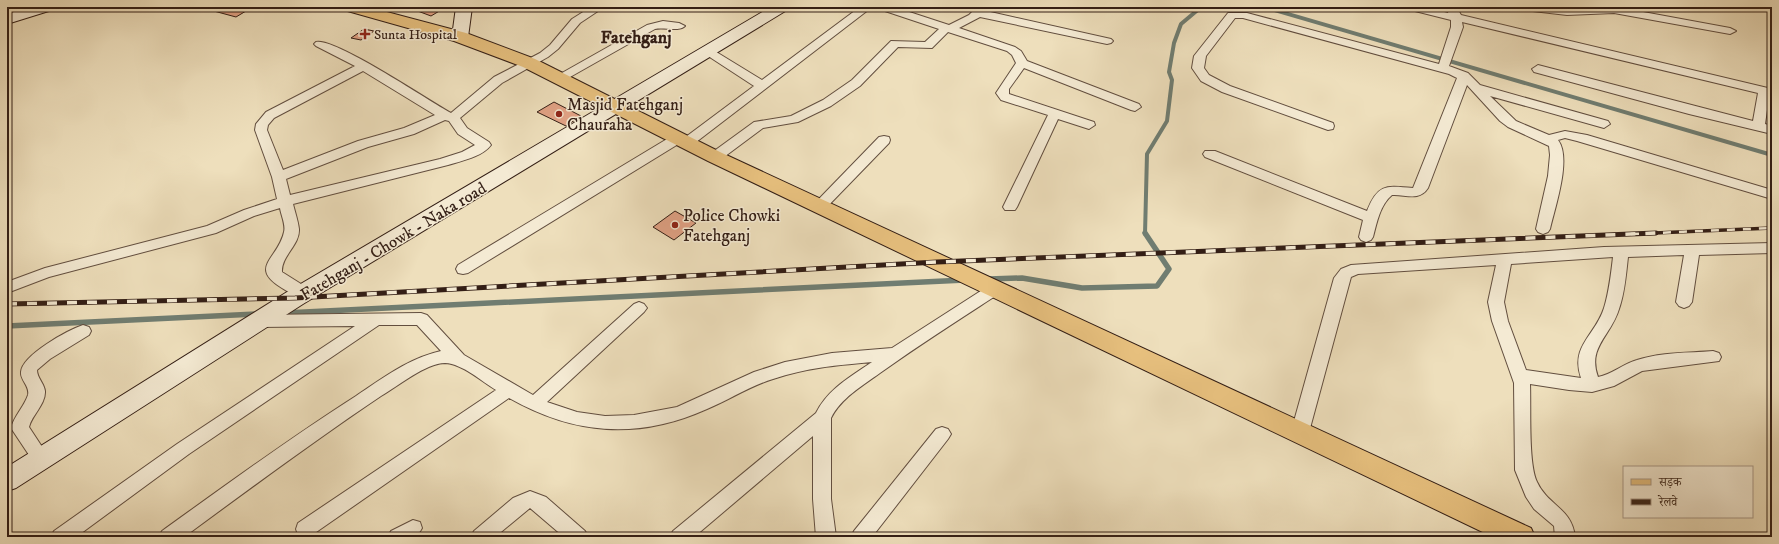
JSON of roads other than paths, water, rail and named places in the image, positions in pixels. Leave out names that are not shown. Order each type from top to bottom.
[{"type":"main road","points":[[350,7],[460,37],[529,63],[617,106],[716,158],[1520,537]]},
{"type":"street","points":[[7,19],[47,7]]},
{"type":"street","points":[[460,37],[464,7]]},
{"type":"street","points":[[279,177],[363,144],[409,131],[449,117],[498,80],[549,51],[576,21],[599,7]]},
{"type":"street","points":[[462,269],[682,141],[762,86],[867,7]]},
{"type":"street","points":[[883,7],[1011,49],[1017,52],[1022,64],[1135,107]]},
{"type":"street","points":[[1411,7],[1454,12],[1768,92],[1758,127]]},
{"type":"street","points":[[1524,7],[1567,12],[1614,10],[1730,31]]},
{"type":"street","name":"Fatehganj - Chowk - Naka road","points":[[7,480],[304,293],[708,52],[772,9]]},
{"type":"street","points":[[716,158],[759,125],[794,119],[827,103],[856,83],[895,43],[928,46],[948,28],[981,10],[1107,41]]},
{"type":"street","points":[[1445,63],[1457,26],[1454,12]]},
{"type":"street","points":[[1328,126],[1226,89],[1205,78],[1198,68],[1200,56],[1232,15],[1243,15],[1445,63],[1464,76],[1504,118],[1512,124],[1550,140],[1556,148],[1555,172],[1543,229]]},
{"type":"street","points":[[559,78],[651,27],[663,24],[679,26]]},
{"type":"street","points":[[7,288],[45,273],[201,233],[285,200],[467,155],[482,148],[484,145],[465,134],[449,117],[363,66],[320,44]]},
{"type":"street","points":[[708,52],[762,86]]},
{"type":"street","points":[[1022,64],[1003,89],[1002,93],[1005,97],[1089,125]]},
{"type":"street","points":[[304,293],[278,279],[274,273],[274,264],[291,237],[292,230],[279,177],[261,130],[265,120],[285,106],[363,66]]},
{"type":"street","points":[[1538,69],[1693,112],[1772,130]]},
{"type":"street","points":[[1366,237],[1371,218],[1386,192],[1392,190],[1417,192],[1421,188],[1464,76]]},
{"type":"street","points":[[1476,88],[1604,124]]},
{"type":"street","points":[[1010,207],[1054,114]]},
{"type":"street","points":[[1550,140],[1555,136],[1569,134],[1772,196]]},
{"type":"street","points":[[819,207],[884,140]]},
{"type":"street","points":[[1210,154],[1371,218]]},
{"type":"street","points":[[1300,432],[1342,278],[1346,273],[1356,269],[1505,258],[1621,252],[1772,248]]},
{"type":"street","points":[[1684,302],[1692,250]]},
{"type":"street","points":[[1592,384],[1586,370],[1584,360],[1586,353],[1609,316],[1621,252]]},
{"type":"street","points":[[1505,258],[1497,293],[1497,309],[1519,375],[1523,395],[1524,470],[1526,482],[1542,504],[1561,520],[1565,528],[1565,537]]},
{"type":"street","points":[[680,537],[822,418],[828,406],[840,393],[990,286]]},
{"type":"street","points":[[535,403],[639,308]]},
{"type":"street","points":[[61,537],[183,449],[377,319]]},
{"type":"street","points":[[259,321],[421,319],[458,359],[510,389],[557,413],[577,419],[602,422],[659,418],[691,409],[768,374],[796,365],[830,359],[895,354]]},
{"type":"street","points":[[41,459],[20,428],[22,419],[36,394],[36,388],[30,379],[29,371],[31,364],[83,331]]},
{"type":"street","points":[[169,537],[330,421],[410,370],[429,360],[444,357],[458,359]]},
{"type":"street","points":[[1519,375],[1592,384],[1608,382],[1633,368],[1646,364],[1713,357]]},
{"type":"street","points":[[305,529],[510,389]]},
{"type":"street","points":[[822,418],[822,500],[826,537]]},
{"type":"street","points":[[861,537],[942,434]]},
{"type":"street","points":[[481,537],[520,504],[530,499],[539,503],[578,537]]},
{"type":"waterway","points":[[1145,233],[1147,154],[1167,121],[1172,80],[1169,72],[1174,43],[1181,24],[1200,8],[1205,7]]},
{"type":"waterway","points":[[1264,7],[1772,155]]},
{"type":"waterway","points":[[989,279],[1022,278],[1082,288],[1157,286],[1169,269],[1145,233]]},
{"type":"waterway","points":[[284,313],[965,280]]},
{"type":"waterway","points":[[7,326],[258,314]]},
{"type":"railway","points":[[1631,234],[1772,228]]},
{"type":"railway","points":[[7,304],[295,298],[937,262],[1656,233]]},
{"type":"place","name":"Sunta Hospital","points":[[365,34]]},
{"type":"place","name":"Masjid Fatehganj Chauraha","points":[[559,114]]},
{"type":"place","name":"Police Chowki Fatehganj","points":[[675,225]]},
{"type":"district","name":"Fatehganj","points":[[636,37]]}]
